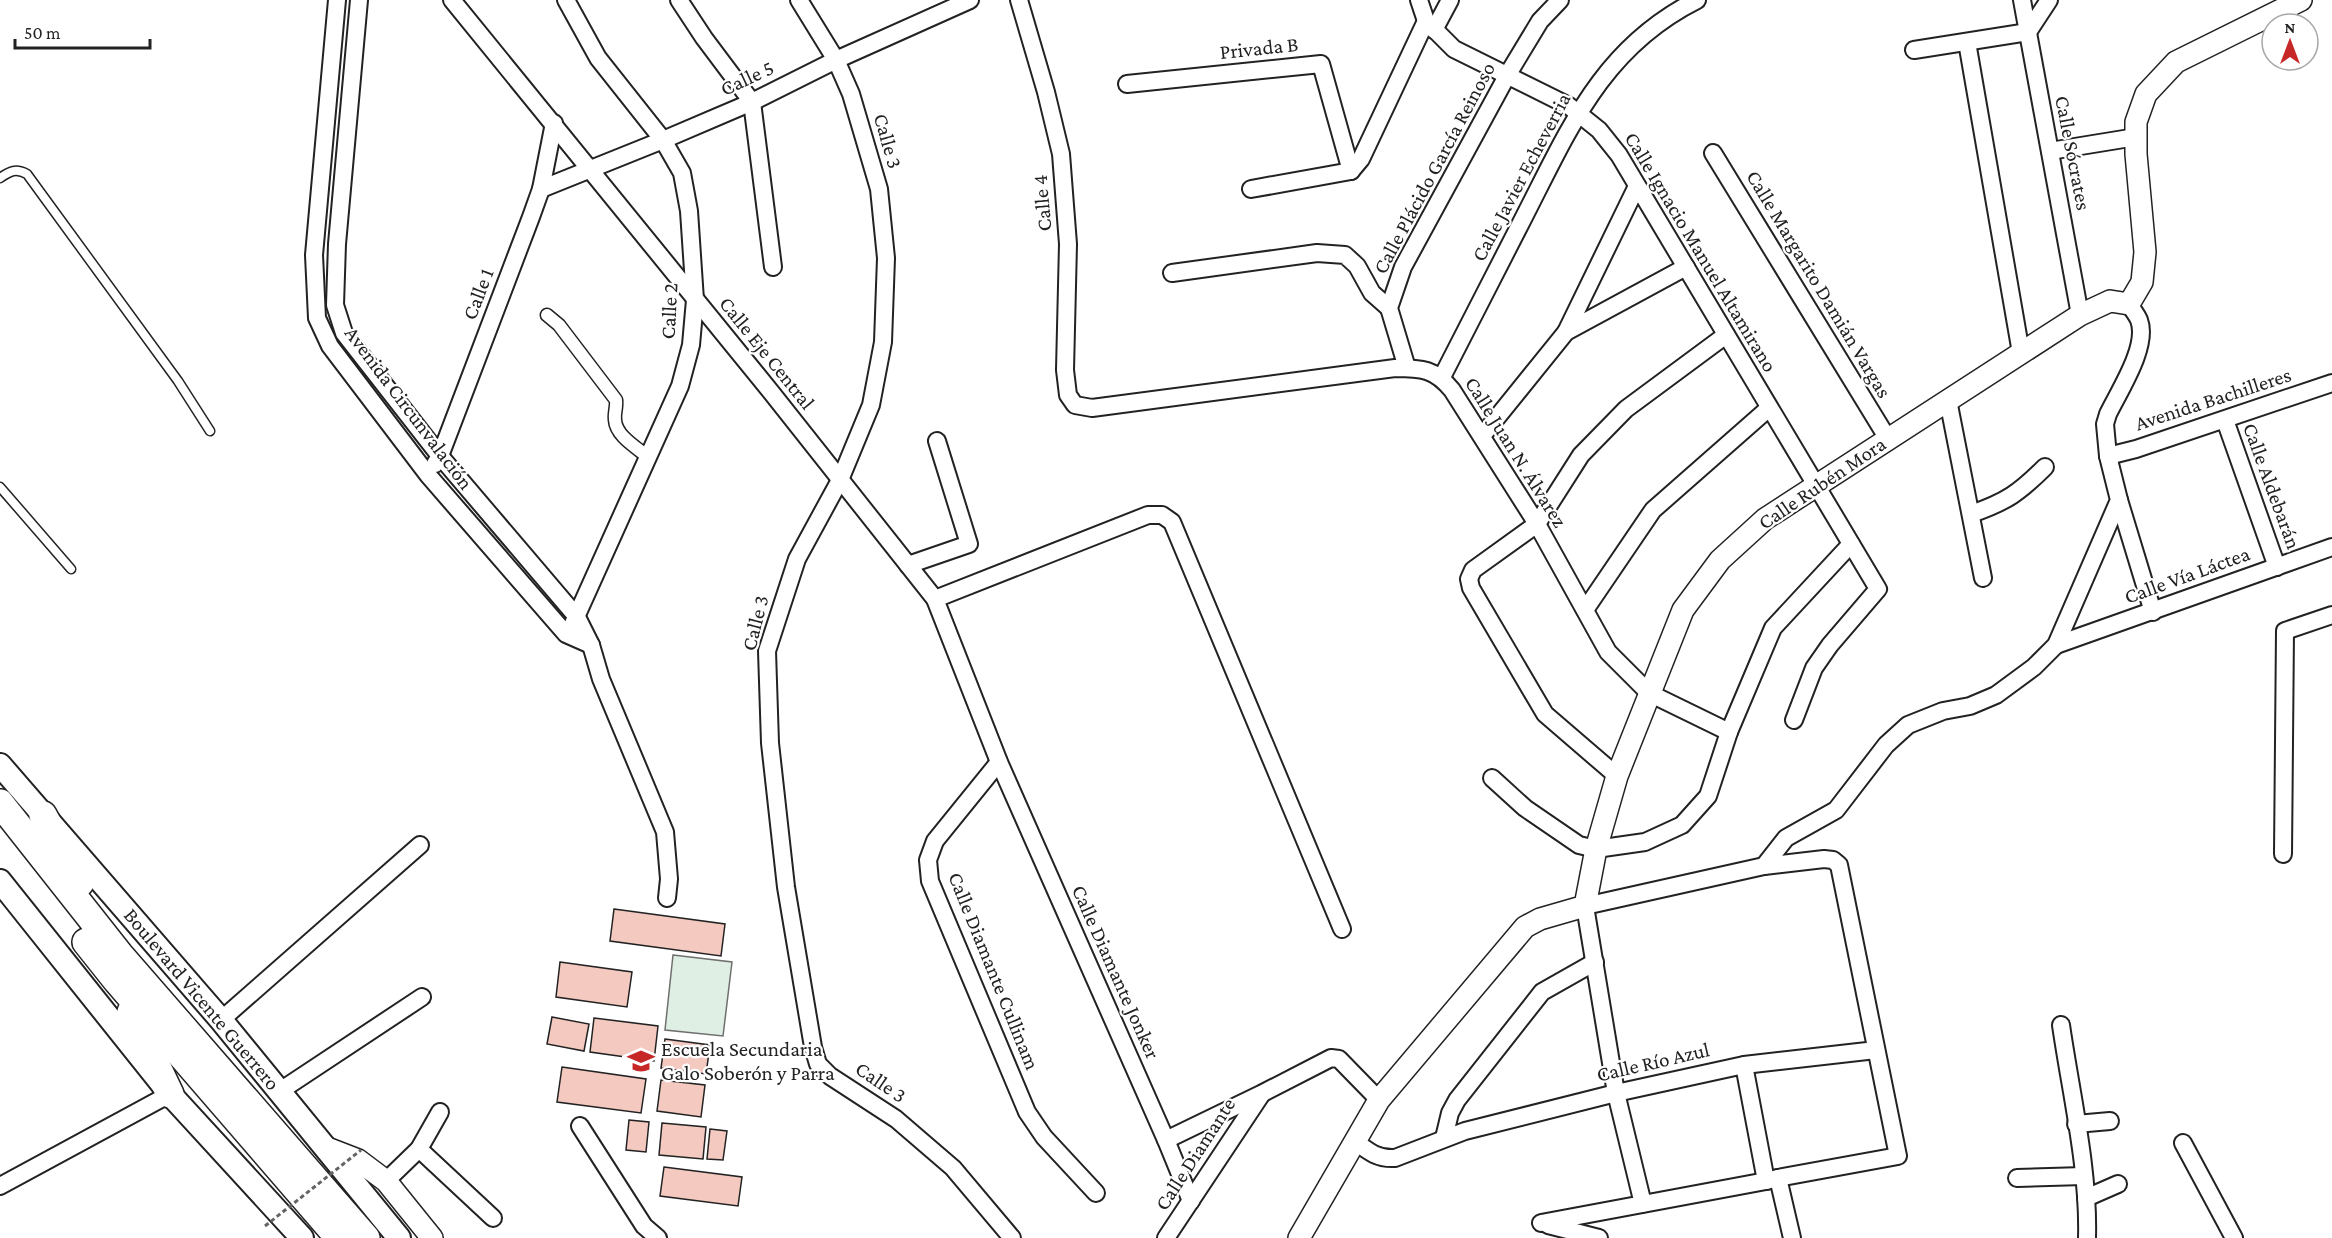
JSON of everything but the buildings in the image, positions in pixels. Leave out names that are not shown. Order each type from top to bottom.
[{"type":"highway","name":"Boulevard Vicente Guerrero","points":[[0,803],[120,955],[366,1238]]},
{"type":"highway","points":[[43,815],[120,955]]},
{"type":"highway","points":[[0,832],[117,981],[339,1238]]},
{"type":"highway","points":[[117,981],[170,1094]]},
{"type":"main road","name":"Boulevard Vicente Guerrero","points":[[0,765],[221,1020],[399,1238]]},
{"type":"main road","points":[[0,881],[170,1094],[302,1238]]},
{"type":"street","name":"Avenida Circunvalación","points":[[337,0],[314,255],[317,318],[330,346],[428,475],[566,634],[591,645]]},
{"type":"street","name":"Avenida Circunvalación","points":[[359,0],[337,244],[335,305],[344,333],[440,456],[577,617],[591,645],[601,679],[665,832],[669,879],[667,898]]},
{"type":"street","name":"Calle Eje Central","points":[[452,0],[771,392],[935,599],[999,762]]},
{"type":"street","name":"Calle 2","points":[[566,0],[598,58],[663,140],[682,173],[689,211],[694,300],[691,345],[680,386],[577,617],[566,634]]},
{"type":"street","points":[[679,0],[752,102],[773,267]]},
{"type":"street","name":"Calle 3","points":[[799,0],[836,60],[851,94],[879,189],[886,258],[883,342],[872,405],[840,480],[797,559],[767,651],[770,743],[786,887],[813,1047],[818,1064],[830,1076],[896,1119],[953,1168],[1012,1238]]},
{"type":"street","name":"Calle 5","points":[[541,189],[752,102],[836,60],[970,0]]},
{"type":"street","name":"Calle 4","points":[[1019,0],[1046,92],[1061,154],[1068,244],[1065,370],[1068,395],[1075,405]]},
{"type":"street","points":[[1419,0],[1430,26]]},
{"type":"street","points":[[1251,189],[1351,171],[1361,159],[1430,26],[1450,0]]},
{"type":"street","name":"Calle Plácido García Reinoso","points":[[1407,368],[1389,308],[1403,267],[1508,74],[1540,21],[1560,0]]},
{"type":"street","name":"Calle Javier Echeverria","points":[[1442,377],[1578,112],[1614,63],[1647,30],[1673,12],[1697,0]]},
{"type":"street","name":"Calle Sócrates","points":[[2022,0],[2080,315]]},
{"type":"street","points":[[1914,50],[2028,32],[2049,0]]},
{"type":"street","points":[[2153,612],[2119,500],[2108,456],[2105,424],[2136,357],[2142,336],[2139,320],[2129,304],[2142,282],[2145,252],[2136,122],[2146,94],[2176,62],[2301,0]]},
{"type":"street","name":"Calle Ignacio Manuel Altamirano","points":[[1430,26],[1454,49],[1508,74],[1578,112],[1599,130],[1619,155],[1878,589],[1830,645],[1814,668],[1794,720]]},
{"type":"street","points":[[1967,42],[2021,353]]},
{"type":"street","name":"Privada B","points":[[1127,84],[1321,64],[1351,171]]},
{"type":"street","name":"Calle 1","points":[[428,475],[440,456],[541,189],[554,123]]},
{"type":"street","points":[[2050,151],[2136,137]]},
{"type":"street","name":"Calle Margarito Damián Vargas","points":[[1713,153],[1888,439]]},
{"type":"street","points":[[1482,436],[1566,332],[1637,186]]},
{"type":"street","points":[[1172,273],[1317,253],[1345,255],[1357,266],[1372,292],[1389,308]]},
{"type":"street","points":[[1566,332],[1686,267]]},
{"type":"street","name":"Calle Rubén Mora","points":[[1585,906],[1596,849],[1617,776],[1649,693],[1683,610],[1720,560],[1765,519],[2080,315],[2110,302],[2129,304]]},
{"type":"street","points":[[547,315],[559,324],[616,400],[617,408],[614,417],[624,437],[648,457]]},
{"type":"street","points":[[1617,776],[1545,714],[1471,588],[1469,579],[1473,570],[1537,524],[1581,455],[1626,409],[1726,335]]},
{"type":"street","name":"Calle Juan N. Álvarez","points":[[1075,405],[1092,408],[1407,368],[1428,370],[1442,377],[1482,436],[1537,524],[1608,652],[1649,693],[1729,732]]},
{"type":"street","name":"Avenida Bachilleres","points":[[2108,456],[2225,420],[2332,383]]},
{"type":"street","points":[[1948,400],[1983,578]]},
{"type":"street","points":[[1585,610],[1653,510],[1769,408]]},
{"type":"street","name":"Calle Aldebarán","points":[[2225,420],[2277,567]]},
{"type":"street","points":[[908,565],[969,544],[937,441]]},
{"type":"street","points":[[1971,514],[1999,504],[2022,491],[2046,467]]},
{"type":"street","points":[[1764,866],[1786,838],[1836,810],[1886,745],[1908,725],[1943,711],[1970,706],[1996,695],[2034,667],[2056,645],[2119,500]]},
{"type":"street","points":[[935,599],[1149,515],[1162,515],[1172,522],[1342,929]]},
{"type":"street","points":[[1492,778],[1525,808],[1579,845],[1596,849],[1646,842],[1682,825],[1708,796],[1729,732],[1773,628],[1851,544]]},
{"type":"street","name":"Calle Vía Láctea","points":[[2056,645],[2332,547]]},
{"type":"street","points":[[2283,854],[2285,632],[2332,615]]},
{"type":"street","name":"Calle Diamante Jonker","points":[[999,762],[1191,1201]]},
{"type":"street","name":"Calle Diamante Cullinam","points":[[999,762],[935,841],[928,860],[930,881],[1027,1112],[1044,1137],[1096,1193]]},
{"type":"street","points":[[221,1020],[420,845]]},
{"type":"street","points":[[1299,1238],[1379,1100],[1525,927],[1540,919],[1585,906],[1764,866],[1833,860],[1839,865],[1898,1156],[1541,1223],[1599,1238]]},
{"type":"street","points":[[1585,906],[1616,1093],[1642,1204]]},
{"type":"street","points":[[1444,1138],[1450,1113],[1457,1100],[1542,992],[1595,962]]},
{"type":"street","points":[[280,1091],[422,997]]},
{"type":"street","points":[[2061,1025],[2084,1176],[2087,1238]]},
{"type":"street","name":"Calle Río Azul","points":[[1356,1142],[1383,1159],[1395,1158],[1444,1138],[1616,1093],[1744,1065],[1876,1050]]},
{"type":"street","points":[[1166,1140],[1331,1058],[1339,1059],[1379,1100]]},
{"type":"street","points":[[1744,1065],[1772,1179],[1792,1238]]},
{"type":"street","points":[[0,1186],[170,1094]]},
{"type":"street","name":"Calle Diamante","points":[[1166,1238],[1261,1094]]},
{"type":"street","points":[[386,1181],[419,1149],[440,1112]]},
{"type":"street","points":[[2076,1124],[2110,1121]]},
{"type":"street","points":[[580,1126],[644,1226],[658,1238]]},
{"type":"street","points":[[2182,1143],[2234,1238]]},
{"type":"street","points":[[327,1148],[358,1160],[386,1181],[432,1238]]},
{"type":"street","points":[[419,1149],[493,1218]]},
{"type":"street","points":[[2016,1178],[2084,1176]]},
{"type":"street","points":[[2086,1198],[2118,1184]]},
{"type":"lane","points":[[1,176],[14,170],[27,174],[178,381],[210,431]]},
{"type":"lane","points":[[0,487],[71,569]]},
{"type":"path","points":[[265,1226],[361,1150]]},
{"type":"green space","points":[[673,955],[732,962],[723,1036],[665,1030]]},
{"type":"place","name":"Escuela Secundaria Galo Soberón y Parra","points":[[641,1061]]}]
